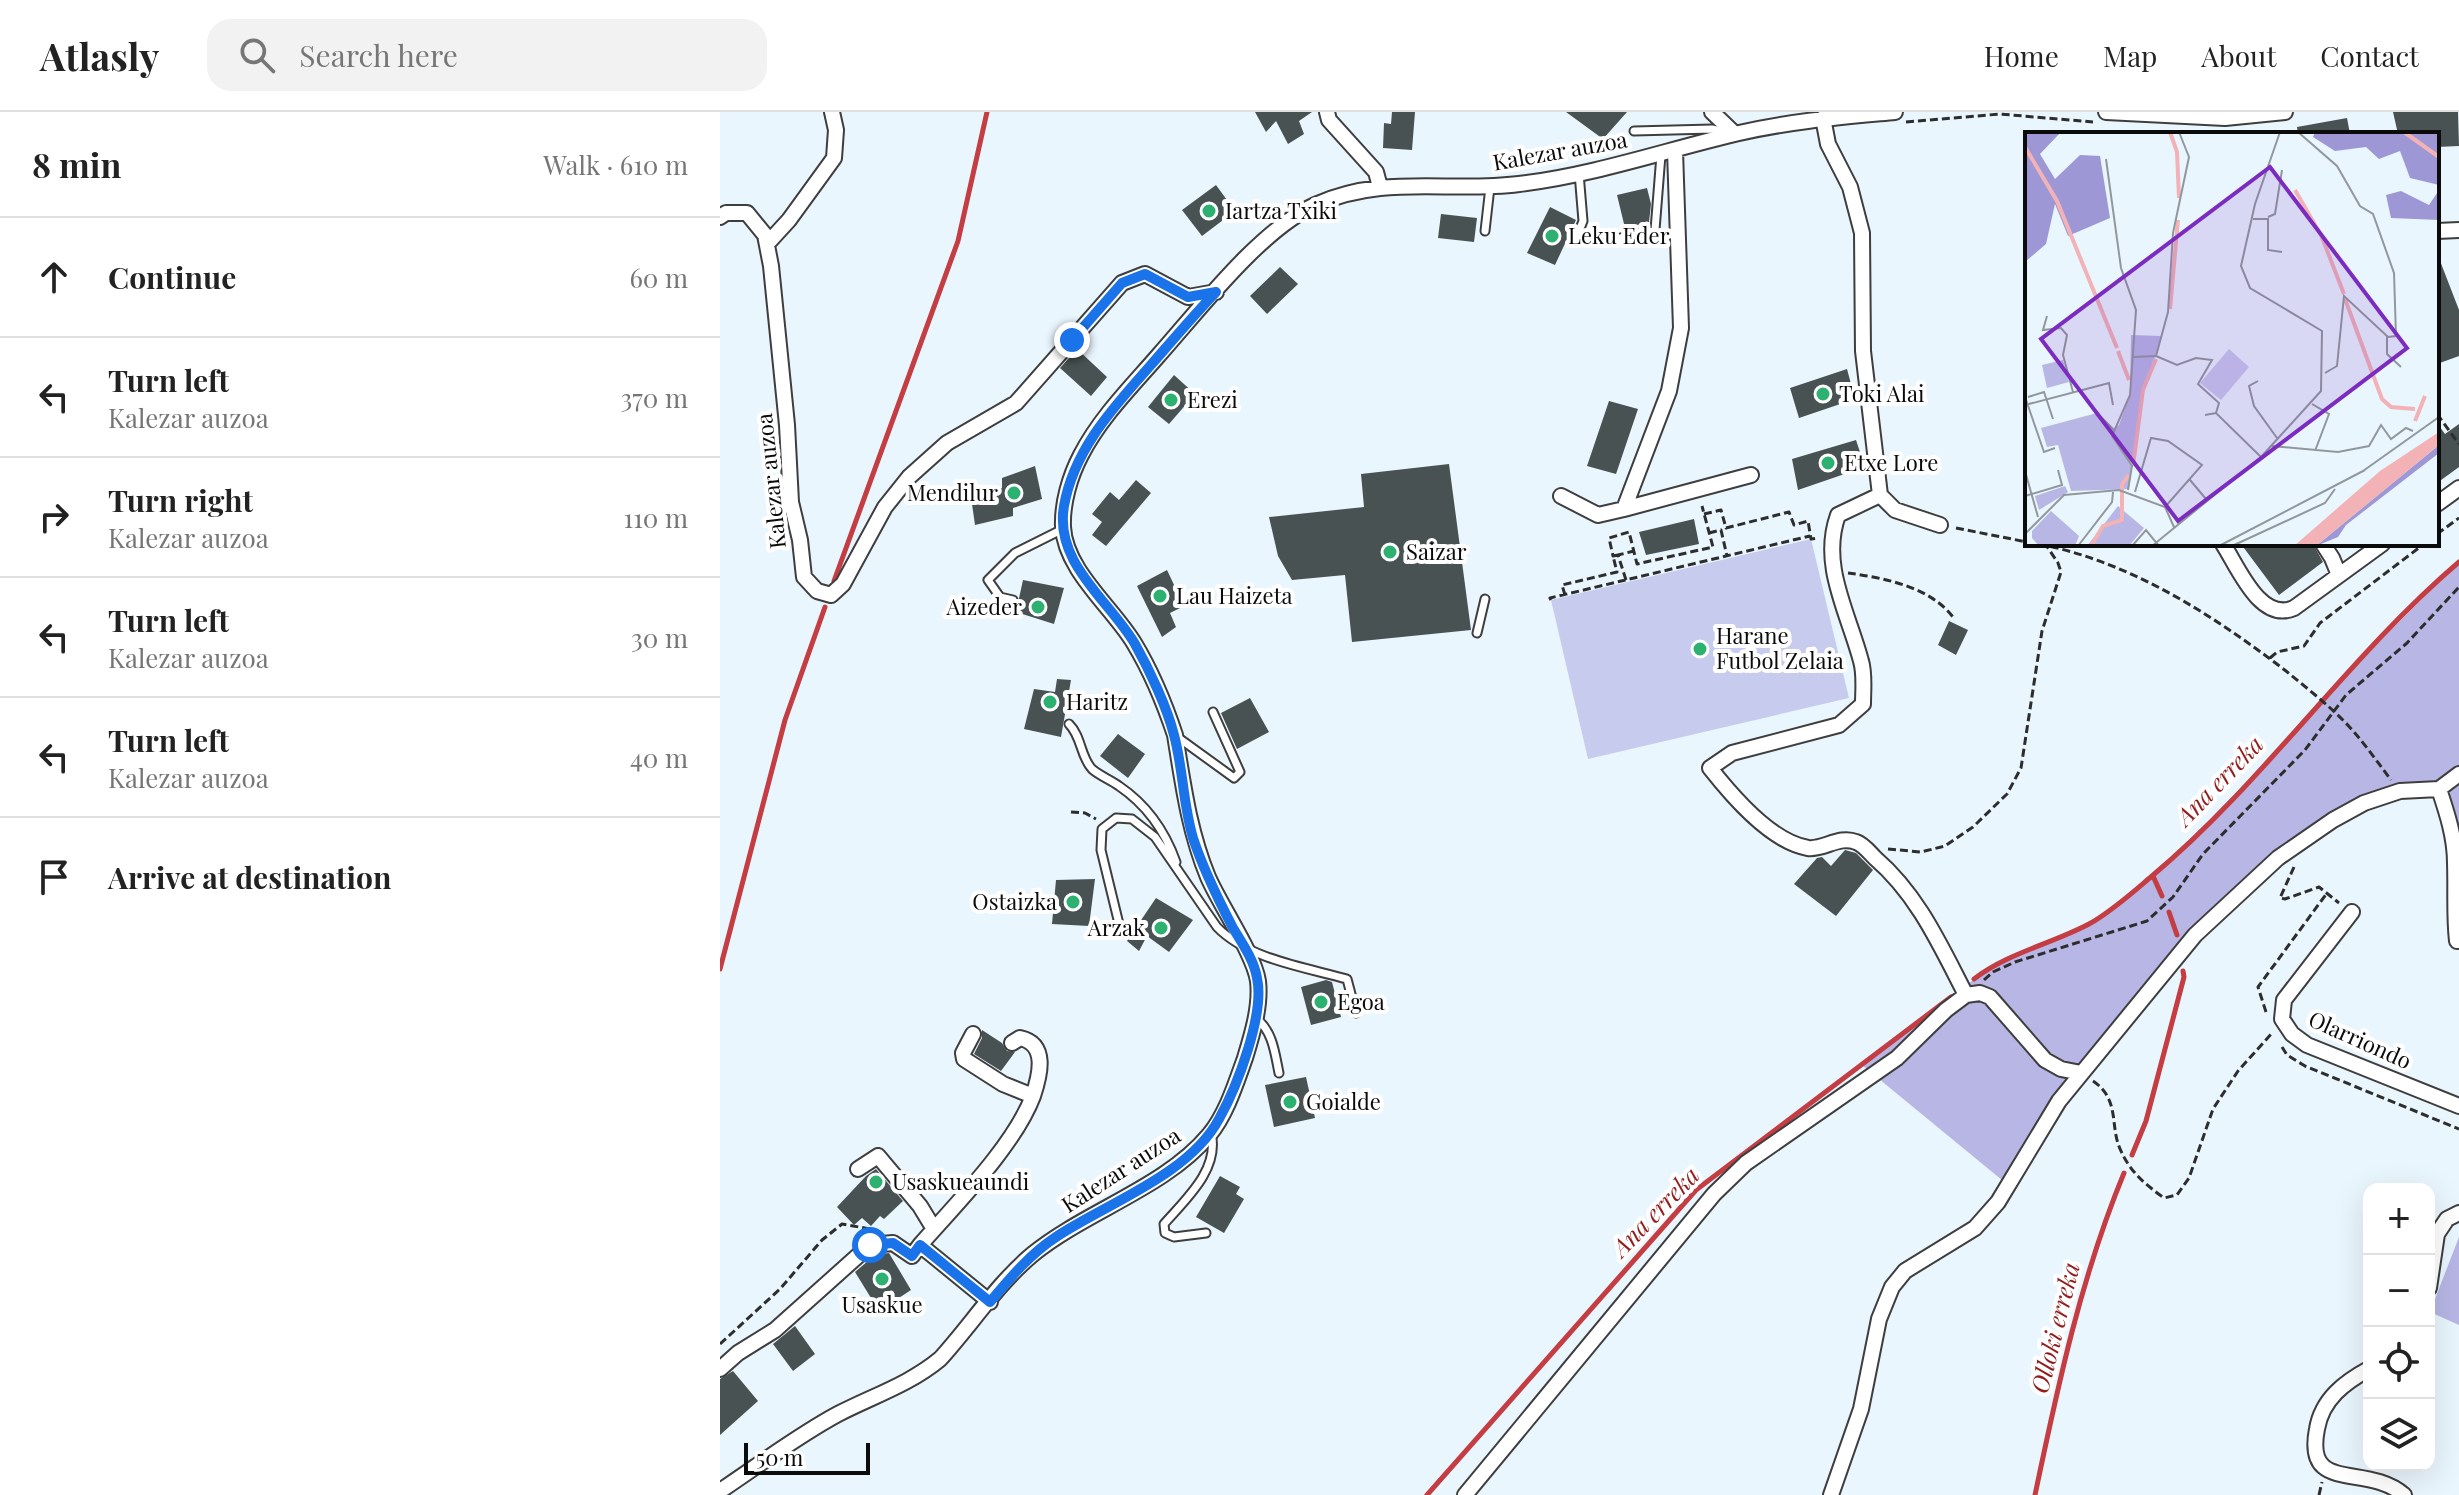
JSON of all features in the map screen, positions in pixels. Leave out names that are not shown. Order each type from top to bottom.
[{"type":"street","points":[[767,244],[789,220],[834,158],[836,130],[832,112]]},
{"type":"street","points":[[1327,112],[1329,120],[1376,172],[1380,187]]},
{"type":"street","points":[[1712,112],[1735,134]]},
{"type":"street","points":[[2105,118],[2225,118],[2247,125],[2285,112]]},
{"type":"street","name":"Kalezar auzoa","points":[[720,1491],[836,1415],[926,1370],[940,1359],[1030,1256],[1196,1150],[1211,1133],[1242,1067],[1255,1018],[1258,979],[1215,893],[1192,836],[1175,735],[1136,646],[1087,582],[1074,561],[1063,529],[1070,482],[1081,456],[1110,412],[1272,233],[1291,217],[1343,195],[1380,187],[1490,187],[1579,173],[1735,134],[1823,118],[1900,117]]},
{"type":"street","points":[[1823,118],[1828,144],[1850,187],[1862,233],[1863,351],[1880,495],[1895,510],[1940,525]]},
{"type":"street","points":[[1624,509],[1669,391],[1681,328],[1668,153]]},
{"type":"street","name":"Kalezar auzoa","points":[[720,217],[726,213],[747,213],[765,235],[782,371],[791,502],[804,577],[817,591],[831,595],[843,584],[885,507],[909,477],[947,443],[1016,403],[1122,283],[1145,274],[1188,297],[1216,292]]},
{"type":"street","points":[[2439,231],[2459,230]]},
{"type":"street","points":[[1561,496],[1598,515],[1751,475]]},
{"type":"street","points":[[2439,503],[2459,488]]},
{"type":"street","points":[[1880,495],[1838,515],[1830,535],[1833,571],[1862,664],[1863,704],[1839,725],[1732,753],[1710,768],[1729,792],[1778,837],[1811,849],[1837,840],[1856,842],[1892,872],[1923,911],[1966,995]]},
{"type":"street","points":[[2224,546],[2259,599],[2274,611],[2294,608],[2379,546]]},
{"type":"street","points":[[2324,546],[2339,575]]},
{"type":"street","points":[[1831,1495],[1861,1409],[1879,1319],[1892,1287],[1905,1271],[1975,1228],[1998,1202],[2059,1101],[2195,935],[2255,878],[2333,820],[2364,803],[2400,791],[2439,789],[2459,774]]},
{"type":"street","points":[[2439,789],[2451,824],[2456,862],[2454,895],[2457,941]]},
{"type":"street","name":"Olarriondo","points":[[2352,912],[2284,1000],[2282,1019],[2292,1034],[2307,1045],[2459,1106]]},
{"type":"street","points":[[1465,1495],[1714,1194],[1746,1163],[1897,1058],[1946,1010],[1966,995],[1980,993],[1990,997],[2045,1060],[2061,1069],[2081,1073]]},
{"type":"street","points":[[973,1034],[963,1053],[964,1059],[1003,1084],[1033,1096]]},
{"type":"street","points":[[720,1369],[775,1330],[870,1245],[893,1243],[912,1256],[971,1188],[1026,1113],[1040,1077],[1040,1055],[1028,1040],[1020,1038],[1012,1043]]},
{"type":"street","points":[[858,1169],[878,1156],[920,1206],[934,1229]]},
{"type":"street","points":[[2434,1255],[2437,1234],[2447,1219],[2459,1213]]},
{"type":"street","points":[[920,1245],[990,1302]]},
{"type":"street","points":[[2363,1373],[2338,1390],[2318,1420],[2314,1447],[2317,1467],[2335,1479],[2384,1484],[2404,1495]]},
{"type":"lane","points":[[1634,131],[1712,129],[1735,134]]},
{"type":"lane","points":[[1616,239],[1655,230],[1668,153]]},
{"type":"lane","points":[[1577,236],[1583,221],[1579,173]]},
{"type":"lane","points":[[1485,231],[1490,187]]},
{"type":"lane","points":[[1013,600],[1000,597],[988,580],[1015,553],[1063,529]]},
{"type":"lane","points":[[1477,633],[1485,599]]},
{"type":"lane","points":[[1175,735],[1234,778],[1240,772],[1213,712]]},
{"type":"lane","points":[[1069,724],[1093,770],[1120,787],[1158,823],[1178,868]]},
{"type":"lane","points":[[1120,928],[1101,850],[1102,829],[1116,818],[1132,819],[1155,837],[1228,939],[1272,959],[1347,979],[1356,1013]]},
{"type":"lane","points":[[1255,1018],[1263,1024],[1272,1041],[1279,1073]]},
{"type":"lane","points":[[1206,1233],[1174,1237],[1165,1233],[1164,1224],[1197,1187],[1212,1157],[1214,1142],[1211,1133]]},
{"type":"path","points":[[1900,117],[2000,114],[2105,118]]},
{"type":"path","points":[[2439,417],[2459,444]]},
{"type":"path","points":[[1626,580],[1609,538],[1619,532],[1629,532],[1637,564],[1713,547],[1701,502]]},
{"type":"path","points":[[1704,514],[1721,510],[1726,528],[1789,512],[1794,525],[1808,521],[1810,536]]},
{"type":"path","points":[[2439,533],[2459,518]]},
{"type":"path","points":[[1940,525],[2025,542]]},
{"type":"path","points":[[1709,533],[1721,530],[1727,556]]},
{"type":"path","points":[[1551,600],[1810,536],[1811,539],[1830,535]]},
{"type":"path","points":[[1856,842],[1892,850],[1921,852],[1945,846],[1973,827],[2007,794],[2021,768],[2042,631],[2061,572],[2047,546]]},
{"type":"path","points":[[2050,546],[2110,563],[2199,610],[2270,659],[2353,730],[2400,791]]},
{"type":"path","points":[[2270,659],[2277,652],[2304,646],[2320,623],[2421,546]]},
{"type":"path","points":[[1616,556],[1634,551]]},
{"type":"path","points":[[1565,595],[1562,585],[1617,572],[1616,556]]},
{"type":"path","points":[[1833,571],[1862,575],[1916,590],[1942,603],[1953,617]]},
{"type":"path","points":[[1966,995],[1993,972],[2015,962],[2147,921],[2173,897],[2203,854],[2305,750],[2331,710],[2407,643],[2459,587]]},
{"type":"path","points":[[1071,812],[1085,813],[1105,827]]},
{"type":"path","points":[[2295,846],[2299,854],[2280,898],[2319,887],[2352,912]]},
{"type":"path","points":[[2268,1017],[2258,987],[2327,893]]},
{"type":"path","points":[[2081,1073],[2103,1088],[2114,1113],[2119,1148],[2135,1177],[2164,1198],[2177,1195],[2189,1178],[2213,1109],[2238,1071],[2269,1034],[2276,1031]]},
{"type":"path","points":[[2280,1044],[2287,1055],[2305,1066],[2459,1129]]},
{"type":"path","points":[[720,1344],[780,1289],[822,1240],[842,1224],[877,1230]]},
{"type":"shaded area","name":"Harane Futbol Zelaia","points":[[1811,539],[1849,698],[1588,759],[1551,600]]},
{"type":"shaded area","points":[[2459,562],[2459,933],[2439,789],[2364,803],[2232,899],[2098,1051],[2008,1185],[1862,1065],[1993,965],[2090,923],[2153,876],[2254,777],[2344,677]]},
{"type":"shaded area","points":[[2459,1237],[2459,1325],[2435,1314],[2435,1299]]},
{"type":"building","points":[[1255,112],[1312,112],[1299,121],[1304,134],[1288,144],[1276,121],[1266,132]]},
{"type":"building","points":[[1392,112],[1415,112],[1412,150],[1383,148],[1384,123],[1391,124]]},
{"type":"building","points":[[1566,112],[1627,112],[1603,139]]},
{"type":"building","points":[[2393,112],[2458,112],[2459,146],[2439,147],[2439,132],[2398,132]]},
{"type":"building","points":[[2347,118],[2350,132],[2298,132],[2297,127]]},
{"type":"building","name":"Iartza Txiki","points":[[1216,185],[1235,211],[1202,236],[1182,210]]},
{"type":"building","points":[[1647,188],[1651,204],[1649,222],[1625,228],[1617,195]]},
{"type":"building","name":"Leku Eder","points":[[1550,207],[1576,220],[1555,265],[1527,253]]},
{"type":"building","points":[[1441,214],[1477,218],[1474,242],[1438,238]]},
{"type":"building","points":[[2439,258],[2459,310],[2459,356],[2439,363]]},
{"type":"building","points":[[1280,267],[1298,284],[1267,314],[1250,296]]},
{"type":"building","points":[[1077,349],[1107,377],[1091,396],[1060,368]]},
{"type":"building","name":"Toki Alai","points":[[1847,369],[1855,399],[1799,418],[1790,388]]},
{"type":"building","name":"Erezi","points":[[1174,375],[1195,394],[1169,424],[1148,407]]},
{"type":"building","points":[[1609,401],[1638,409],[1616,474],[1587,466]]},
{"type":"building","points":[[2459,424],[2459,467],[2439,482],[2439,426],[2445,434]]},
{"type":"building","name":"Etxe Lore","points":[[1856,440],[1865,467],[1798,490],[1792,459]]},
{"type":"building","name":"Saizar","points":[[1449,464],[1471,630],[1352,642],[1345,575],[1292,580],[1278,556],[1269,517],[1364,507],[1361,474]]},
{"type":"building","name":"Mendilur","points":[[1035,466],[1042,499],[1013,508],[1013,516],[975,525],[971,497],[1002,488],[1002,478]]},
{"type":"building","points":[[1136,480],[1151,493],[1106,546],[1092,535],[1102,522],[1092,514],[1110,492],[1119,500]]},
{"type":"building","points":[[1694,519],[1699,544],[1646,555],[1639,532]]},
{"type":"building","points":[[2242,546],[2314,546],[2323,562],[2279,595]]},
{"type":"building","name":"Lau Haizeta","points":[[1167,570],[1184,606],[1170,613],[1176,627],[1162,637],[1137,586]]},
{"type":"building","name":"Aizeder","points":[[1023,580],[1064,588],[1054,624],[1016,612]]},
{"type":"building","points":[[1949,621],[1968,630],[1956,655],[1938,645]]},
{"type":"building","name":"Haritz","points":[[1057,679],[1071,680],[1061,737],[1024,729],[1034,689],[1055,692]]},
{"type":"building","points":[[1250,698],[1269,732],[1237,749],[1221,713]]},
{"type":"building","points":[[1118,734],[1145,754],[1128,778],[1100,756]]},
{"type":"building","points":[[1845,850],[1856,853],[1873,870],[1836,916],[1794,884],[1817,858],[1822,857],[1831,866]]},
{"type":"building","name":"Ostaizka","points":[[1095,879],[1089,926],[1052,924],[1056,880]]},
{"type":"building","name":"Arzak","points":[[1156,898],[1193,920],[1169,952],[1147,936],[1139,951],[1127,941]]},
{"type":"building","name":"Egoa","points":[[1326,980],[1332,982],[1341,1017],[1311,1025],[1301,987]]},
{"type":"building","points":[[982,1030],[1002,1043],[1007,1051],[1015,1052],[1001,1071],[974,1054],[982,1038]]},
{"type":"building","name":"Goialde","points":[[1306,1077],[1315,1118],[1274,1127],[1265,1085]]},
{"type":"building","name":"Usaskueaundi","points":[[876,1169],[903,1201],[884,1219],[880,1216],[871,1226],[862,1218],[854,1225],[837,1207]]},
{"type":"building","points":[[1220,1176],[1240,1187],[1236,1194],[1244,1199],[1224,1233],[1196,1217]]},
{"type":"building","name":"Usaskue","points":[[889,1253],[911,1290],[879,1311],[855,1272],[875,1255]]},
{"type":"building","points":[[795,1326],[815,1354],[793,1371],[773,1344]]},
{"type":"building","points":[[733,1371],[758,1401],[720,1435],[720,1379]]},
{"type":"waterway","points":[[834,581],[958,241],[987,112]]},
{"type":"waterway","name":"Ana erreka","points":[[1974,979],[2015,955],[2089,924],[2114,908],[2152,876],[2232,801],[2380,638],[2459,562]]},
{"type":"waterway","points":[[720,969],[785,720],[825,607]]},
{"type":"waterway","name":"Olloki erreka","points":[[2153,876],[2162,896]]},
{"type":"waterway","name":"Olloki erreka","points":[[2169,912],[2177,935]]},
{"type":"waterway","name":"Olloki erreka","points":[[2132,1155],[2146,1121],[2184,977],[2183,971]]},
{"type":"waterway","name":"Ana erreka","points":[[1427,1495],[1696,1190],[1951,997]]},
{"type":"waterway","name":"Olloki erreka","points":[[2035,1495],[2083,1292],[2124,1173]]},
{"type":"place","name":"Iartza Txiki","points":[[1209,211]]},
{"type":"place","name":"Leku Eder","points":[[1552,236]]},
{"type":"place","name":"Toki Alai","points":[[1823,394]]},
{"type":"place","name":"Erezi","points":[[1171,400]]},
{"type":"place","name":"Etxe Lore","points":[[1828,463]]},
{"type":"place","name":"Mendilur","points":[[1014,493]]},
{"type":"place","name":"Saizar","points":[[1390,552]]},
{"type":"place","name":"Lau Haizeta","points":[[1160,596]]},
{"type":"place","name":"Aizeder","points":[[1038,607]]},
{"type":"place","name":"Harane Futbol Zelaia","points":[[1700,649]]},
{"type":"place","name":"Haritz","points":[[1050,702]]},
{"type":"place","name":"Ostaizka","points":[[1073,902]]},
{"type":"place","name":"Arzak","points":[[1161,928]]},
{"type":"place","name":"Egoa","points":[[1321,1002]]},
{"type":"place","name":"Goialde","points":[[1290,1102]]},
{"type":"place","name":"Usaskueaundi","points":[[876,1182]]},
{"type":"place","name":"Usaskue","points":[[882,1279]]},
{"type":"route","points":[[870,1245],[893,1243],[912,1256],[920,1245],[990,1302],[1030,1256],[1196,1150],[1221,1115],[1250,1042],[1258,979],[1215,893],[1192,836],[1170,720],[1136,646],[1087,582],[1074,561],[1063,529],[1070,482],[1092,438],[1110,412],[1216,292],[1188,297],[1145,274],[1122,283],[1072,340]]}]
